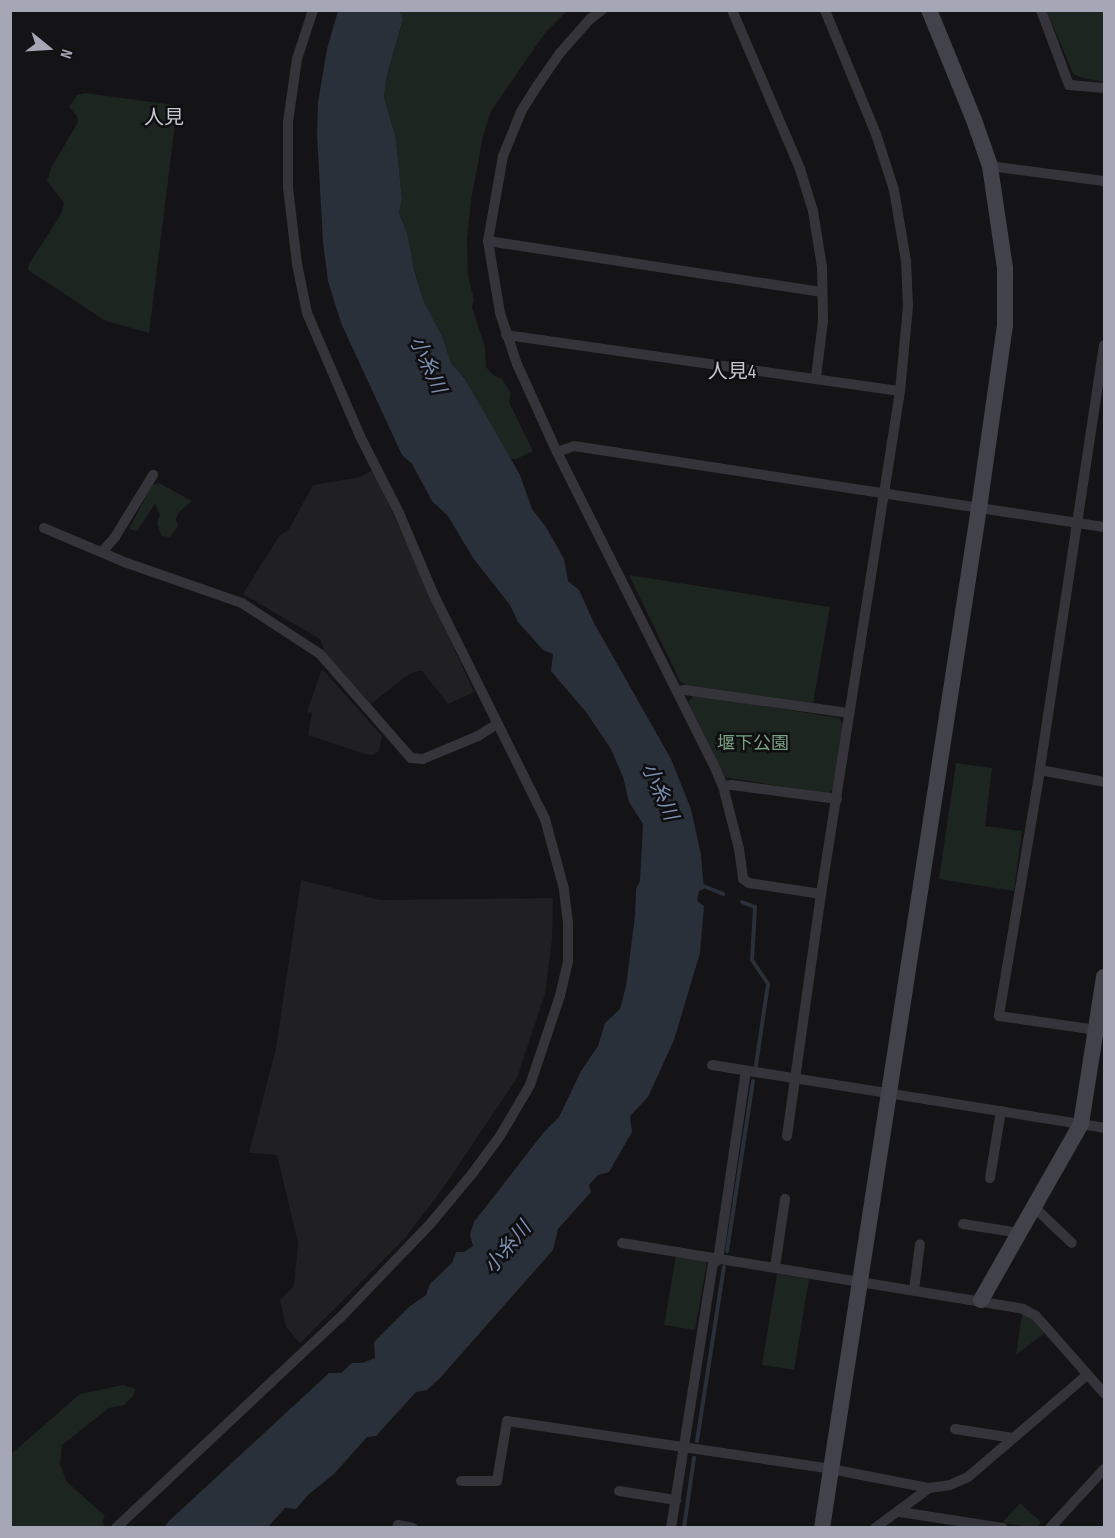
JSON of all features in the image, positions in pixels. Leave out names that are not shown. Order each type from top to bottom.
[{"type":"street","points":[[116,1527],[332,1326],[405,1251],[472,1174],[500,1136],[530,1085],[561,996],[568,960],[568,923],[560,865],[545,819],[432,591],[399,513],[360,436],[308,313],[297,264],[288,186],[288,122],[297,59],[313,10]]},
{"type":"street","points":[[602,10],[590,19],[560,52],[520,112],[503,156],[488,241],[500,313],[506,335],[557,452],[678,691],[723,786],[740,849],[743,879],[750,883],[821,894]]},
{"type":"street","points":[[732,10],[800,169],[813,211],[822,267],[823,321],[816,377]]},
{"type":"street","points":[[787,1136],[821,894],[882,492],[900,391],[909,306],[906,261],[894,190],[876,134],[825,10]]},
{"type":"street","points":[[822,1527],[979,508],[1005,325],[1005,268],[990,166],[974,120],[929,10]]},
{"type":"street","points":[[1041,10],[1069,85],[1104,88]]},
{"type":"street","points":[[990,166],[1104,181]]},
{"type":"street","points":[[488,241],[822,292]]},
{"type":"street","points":[[506,335],[816,377],[900,391]]},
{"type":"street","points":[[1100,1031],[999,1017],[1040,770],[1104,345]]},
{"type":"street","points":[[557,452],[574,446],[1104,527]]},
{"type":"street","points":[[102,552],[115,537],[153,475]]},
{"type":"street","points":[[44,528],[102,552],[242,603],[300,641],[327,662],[411,758],[423,759],[478,736],[497,724]]},
{"type":"street","points":[[678,691],[685,690],[849,713]]},
{"type":"street","points":[[1040,770],[1104,782]]},
{"type":"street","points":[[723,786],[732,785],[837,799]]},
{"type":"street","points":[[981,1300],[1081,1124],[1100,1031],[1104,977]]},
{"type":"street","points":[[712,1065],[1104,1128]]},
{"type":"street","points":[[718,1260],[747,1071]]},
{"type":"street","points":[[990,1178],[1001,1111]]},
{"type":"street","points":[[775,1267],[785,1199]]},
{"type":"street","points":[[1034,1207],[1072,1243]]},
{"type":"street","points":[[963,1224],[1019,1233]]},
{"type":"street","points":[[622,1243],[718,1260]]},
{"type":"street","points":[[914,1290],[920,1244]]},
{"type":"street","points":[[671,1527],[713,1264],[723,1258],[981,1300],[1023,1309],[1036,1316],[1104,1393]]},
{"type":"street","points":[[460,1481],[497,1481],[507,1421],[684,1449],[831,1468],[929,1488],[950,1485],[968,1477],[1087,1375]]},
{"type":"street","points":[[955,1429],[1013,1438]]},
{"type":"street","points":[[1050,1527],[1104,1469]]},
{"type":"street","points":[[875,1527],[900,1512],[929,1488]]},
{"type":"street","points":[[619,1491],[676,1500]]},
{"type":"street","points":[[900,1512],[1003,1527]]},
{"type":"street","points":[[397,1527],[398,1525],[413,1527]]},
{"type":"shaded area","points":[[373,470],[474,692],[448,704],[422,671],[405,677],[371,704],[325,653],[320,639],[243,594],[279,536],[289,529],[313,485],[360,477]]},
{"type":"shaded area","points":[[322,669],[382,736],[379,751],[373,755],[308,735],[312,713],[307,712]]},
{"type":"shaded area","points":[[301,880],[380,900],[553,898],[552,940],[545,994],[517,1078],[446,1184],[405,1238],[300,1343],[286,1327],[280,1300],[294,1286],[298,1243],[277,1155],[249,1153],[276,1048]]},
{"type":"green space","points":[[399,11],[567,11],[545,33],[491,111],[483,136],[471,201],[467,239],[468,275],[474,300],[472,307],[485,347],[486,367],[493,375],[502,379],[511,393],[509,402],[533,451],[516,459],[510,459],[465,379],[451,363],[442,336],[424,302],[410,255],[407,233],[399,213],[402,199],[396,139],[384,97],[386,79],[403,20]]},
{"type":"green space","points":[[1047,11],[1104,11],[1104,82],[1073,74]]},
{"type":"green space","points":[[85,93],[174,105],[177,108],[149,333],[106,321],[28,270],[29,264],[61,214],[64,203],[47,181],[51,168],[78,122],[77,116],[69,107],[77,95]]},
{"type":"green space","points":[[159,483],[192,501],[179,512],[176,519],[178,526],[170,537],[161,536],[157,523],[160,515],[155,504],[137,531],[129,529],[152,485]]},
{"type":"green space","points":[[629,575],[830,607],[813,703],[685,685],[680,681]]},
{"type":"green space","name":"堰下公園","points":[[694,695],[839,718],[843,724],[833,789],[828,794],[724,777],[688,702]]},
{"type":"green space","points":[[956,763],[992,768],[985,826],[1022,831],[1014,891],[939,879]]},
{"type":"green space","points":[[676,1255],[707,1262],[695,1330],[664,1325]]},
{"type":"green space","points":[[777,1274],[809,1279],[794,1370],[762,1365]]},
{"type":"green space","points":[[1022,1314],[1033,1319],[1046,1332],[1016,1355]]},
{"type":"green space","points":[[123,1385],[136,1389],[124,1405],[109,1408],[62,1445],[60,1464],[67,1482],[105,1516],[102,1521],[105,1527],[11,1527],[11,1454],[80,1394]]},
{"type":"green space","points":[[1020,1503],[1041,1522],[1037,1528],[1002,1523]]},
{"type":"water","name":"小糸川","points":[[338,11],[399,11],[403,19],[386,79],[384,97],[396,139],[402,199],[399,213],[407,233],[414,270],[424,302],[442,336],[451,363],[465,379],[520,475],[532,509],[546,527],[564,559],[568,581],[579,590],[594,623],[671,759],[691,809],[701,855],[704,889],[699,891],[697,901],[704,906],[700,953],[674,1040],[648,1097],[630,1116],[632,1132],[609,1172],[598,1175],[589,1185],[591,1192],[558,1229],[553,1250],[440,1378],[427,1390],[416,1392],[376,1436],[367,1437],[334,1474],[309,1494],[296,1509],[285,1508],[268,1527],[164,1527],[329,1373],[341,1373],[352,1363],[362,1363],[375,1358],[374,1342],[410,1306],[426,1295],[430,1284],[452,1263],[456,1252],[464,1252],[473,1246],[470,1235],[474,1222],[544,1132],[559,1117],[581,1071],[598,1046],[605,1023],[620,1009],[626,986],[636,889],[640,881],[643,824],[629,802],[623,777],[611,749],[586,712],[551,671],[553,654],[543,650],[518,622],[510,605],[473,558],[448,516],[432,501],[412,464],[402,455],[341,323],[328,281],[323,242],[317,135],[318,102],[327,49]]},
{"type":"waterway","points":[[701,885],[723,894]]},
{"type":"waterway","points":[[742,902],[755,907],[752,960],[768,984],[756,1065]]},
{"type":"waterway","points":[[727,1251],[753,1081]]},
{"type":"waterway","points":[[697,1441],[724,1267]]},
{"type":"waterway","points":[[684,1528],[694,1458]]},
{"type":"district","name":"人見","points":[[164,118]]},
{"type":"district","name":"人見4","points":[[732,372]]}]
